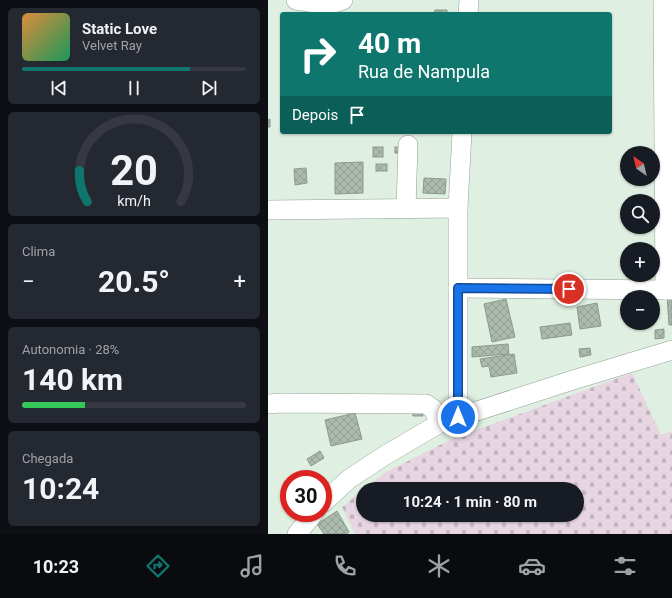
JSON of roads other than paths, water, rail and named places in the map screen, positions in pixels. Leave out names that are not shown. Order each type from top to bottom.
[{"type":"street","points":[[296,0],[328,5],[343,0]]},
{"type":"street","points":[[468,0],[468,12]]},
{"type":"street","points":[[458,288],[669,290],[663,0]]},
{"type":"street","points":[[449,420],[458,288],[458,208],[462,134]]},
{"type":"street","points":[[406,209],[408,145]]},
{"type":"street","points":[[268,210],[458,208]]},
{"type":"street","points":[[332,495],[355,475],[384,456],[449,420],[672,350]]},
{"type":"street","points":[[268,404],[426,404],[433,409],[438,416],[449,420]]},
{"type":"street","points":[[297,534],[307,522]]}]
